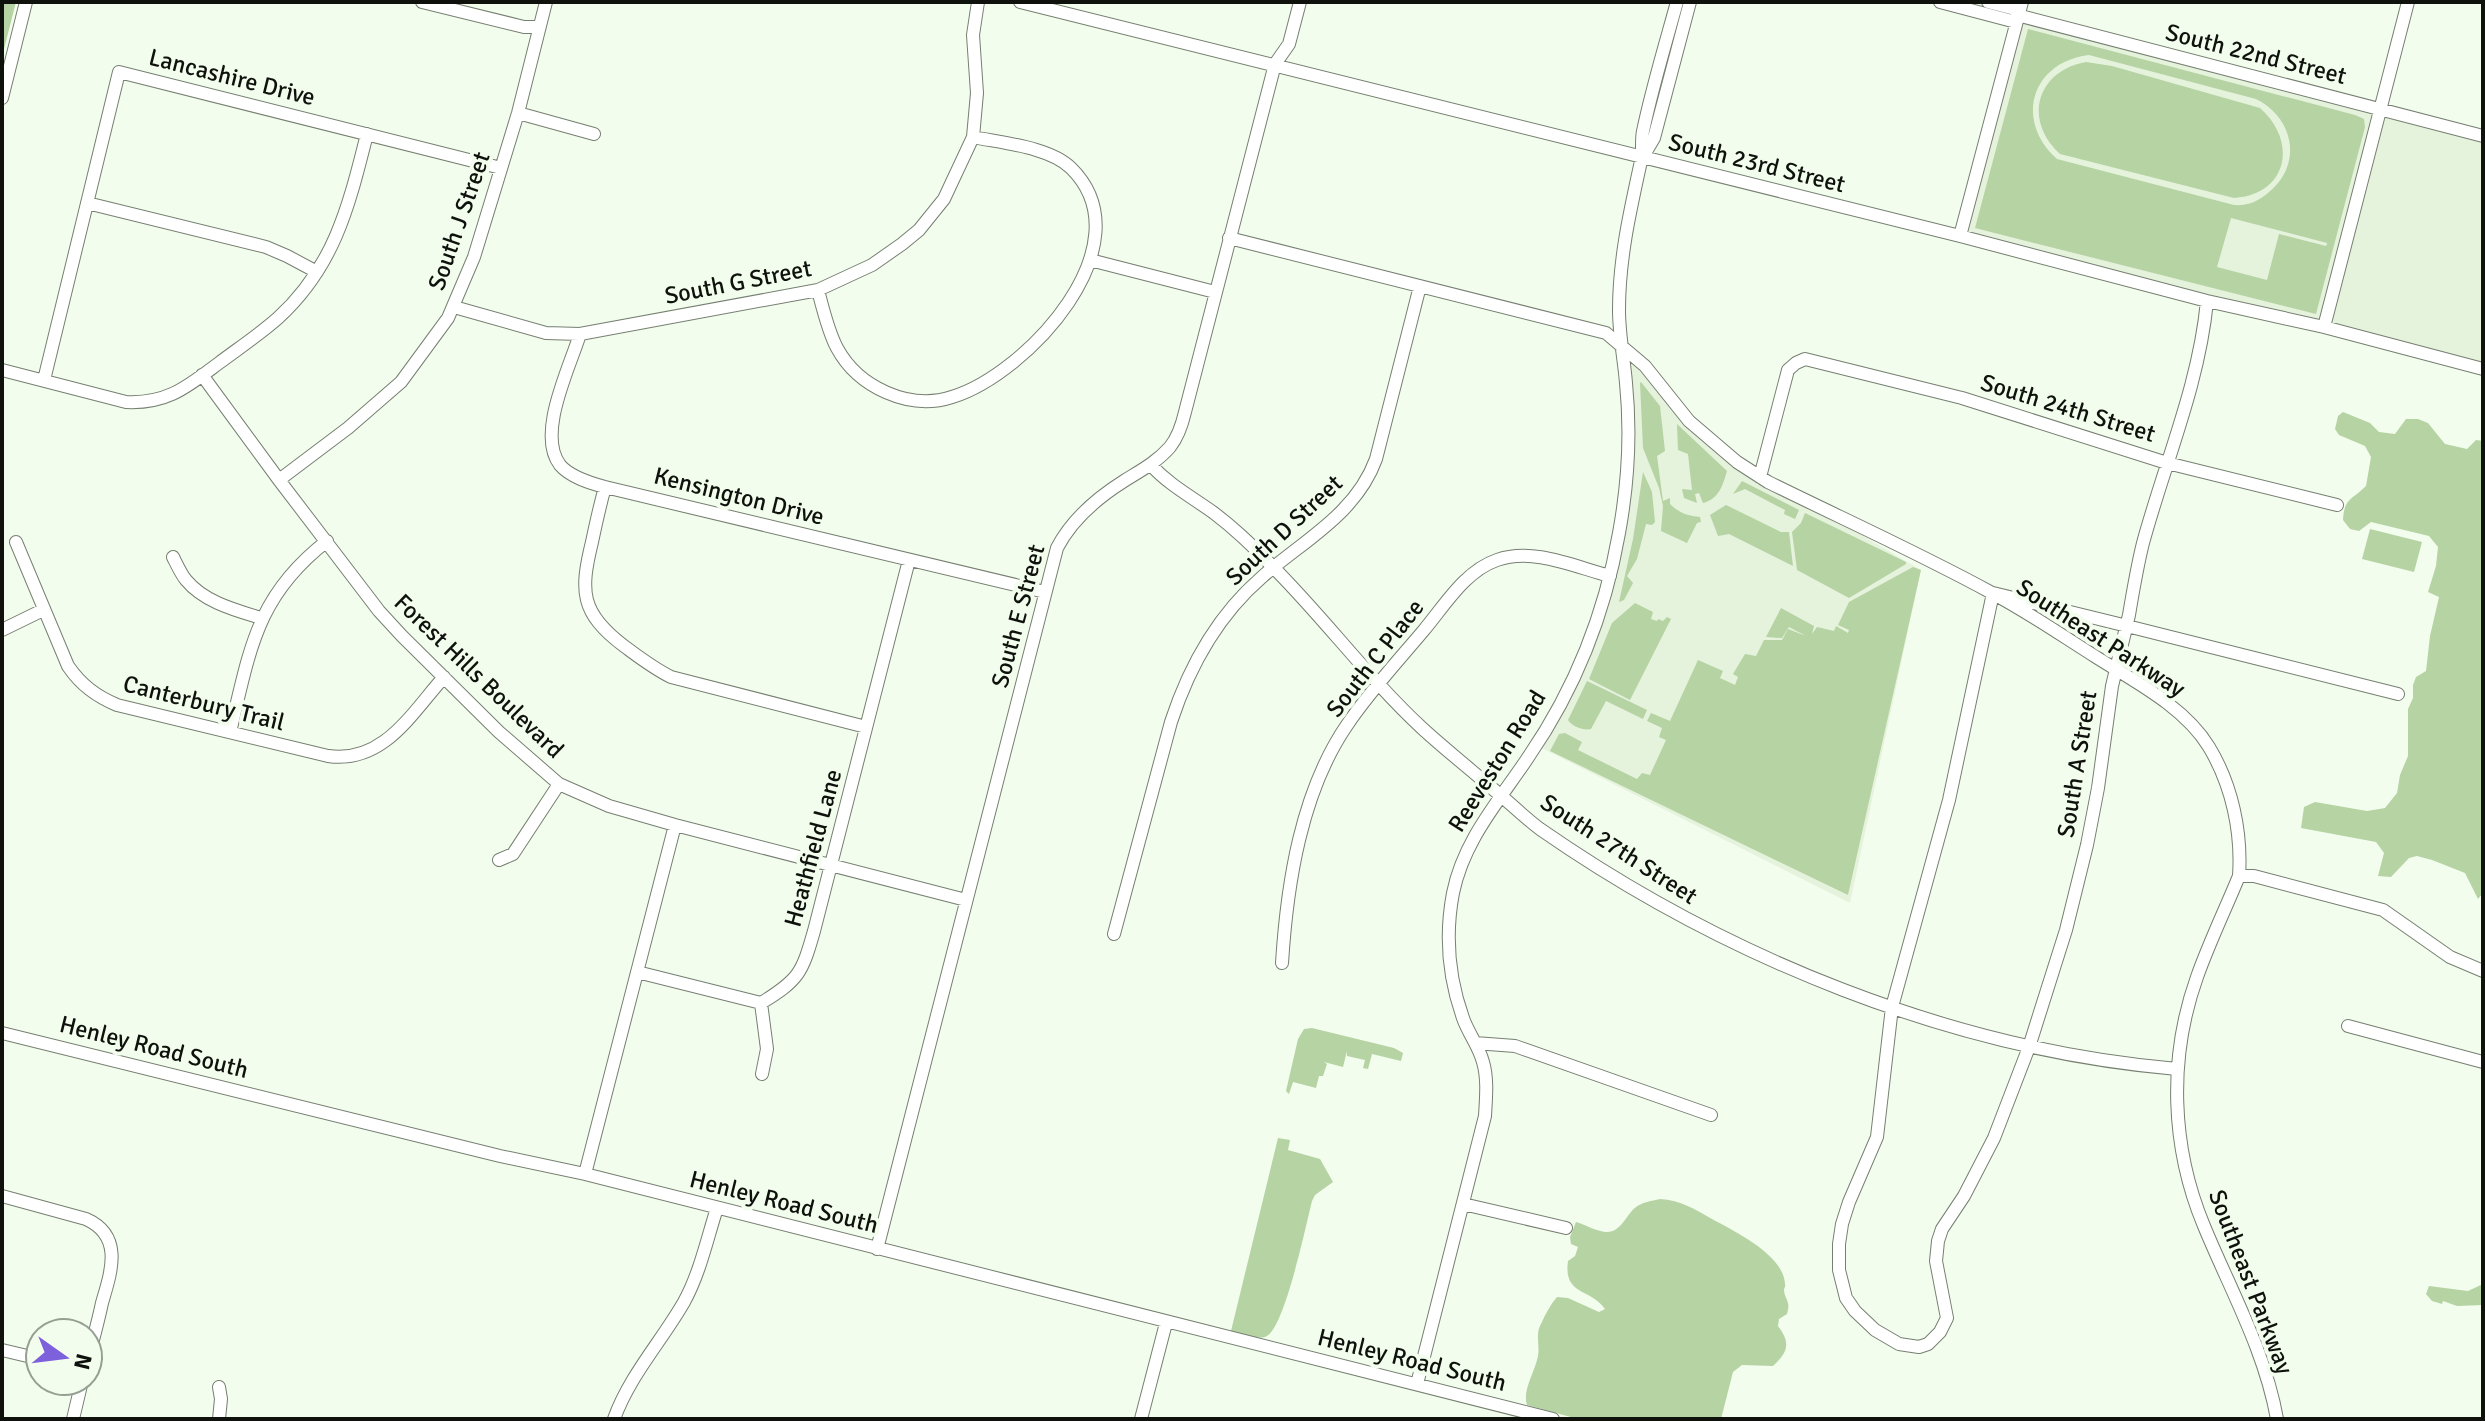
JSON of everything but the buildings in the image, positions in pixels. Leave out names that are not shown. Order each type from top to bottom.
[{"type":"street","points":[[2,98],[26,2]]},
{"type":"street","points":[[422,2],[524,27],[539,27]]},
{"type":"street","name":"South J Street","points":[[279,480],[348,428],[401,382],[454,307],[474,257],[518,113],[546,2]]},
{"type":"street","name":"South G Street","points":[[454,307],[546,333],[580,334],[818,290],[872,265],[919,230],[944,199],[973,137],[977,93],[973,35],[978,2]]},
{"type":"street","name":"South 23rd Street","points":[[1020,2],[2483,369]]},
{"type":"street","name":"South E Street","points":[[877,1249],[1057,548],[1076,520],[1107,492],[1151,465],[1168,449],[1181,426],[1275,64],[1289,44],[1300,2]]},
{"type":"street","name":"Reeveston Road","points":[[1417,1384],[1485,1116],[1483,1062],[1464,1020],[1450,970],[1449,927],[1453,892],[1469,844],[1529,757],[1576,675],[1592,638],[1610,576],[1626,492],[1629,457],[1619,310],[1623,242],[1642,157],[1642,134],[1677,2]]},
{"type":"street","name":"Reeveston Road","points":[[1642,157],[1654,138],[1690,2]]},
{"type":"street","name":"South 22nd Street","points":[[1940,2],[2018,12]]},
{"type":"street","name":"South 22nd Street","points":[[1988,2],[2483,136]]},
{"type":"street","points":[[2324,327],[2408,2]]},
{"type":"street","points":[[1960,236],[2018,12]]},
{"type":"street","name":"Lancashire Drive","points":[[44,380],[119,72],[501,168]]},
{"type":"street","points":[[518,113],[594,134]]},
{"type":"street","points":[[2,370],[126,402],[144,403],[172,395],[276,320],[317,272],[344,219],[367,134]]},
{"type":"street","points":[[818,290],[836,345],[859,376],[887,393],[905,399],[944,399],[979,385],[1024,353],[1070,301],[1090,260],[1096,227],[1094,206],[1088,189],[1070,167],[1043,152],[973,137]]},
{"type":"street","points":[[87,203],[266,247],[317,272]]},
{"type":"street","points":[[1229,238],[1606,333],[1621,343]]},
{"type":"street","points":[[1090,260],[1215,292]]},
{"type":"street","name":"South D Street","points":[[1114,934],[1181,692],[1205,645],[1260,578],[1351,503],[1369,477],[1420,286]]},
{"type":"street","name":"South A Street","points":[[1993,593],[1949,800],[1892,1007],[1877,1137],[1842,1224],[1839,1257],[1850,1305],[1875,1330],[1906,1347],[1914,1348],[1928,1344],[1947,1318],[1936,1261],[1938,1241],[1994,1138],[2029,1047],[2068,923],[2087,845],[2112,686],[2143,544],[2196,370],[2207,301]]},
{"type":"street","name":"Kensington Drive","points":[[580,334],[554,408],[552,439],[560,464],[579,478],[605,487],[1045,592]]},
{"type":"street","name":"Southeast Parkway","points":[[1621,343],[1645,366],[1689,421],[1737,462],[1760,477],[1993,593],[2167,704],[2187,721],[2209,747],[2224,779],[2238,831],[2239,876],[2197,978],[2179,1046],[2179,1130],[2194,1202],[2263,1364],[2277,1419]]},
{"type":"street","name":"South 24th Street","points":[[1760,477],[1788,370],[1805,359],[1962,398],[2167,463],[2337,505]]},
{"type":"street","name":"Forest Hills Boulevard","points":[[202,375],[377,608],[499,732],[559,784],[609,806],[675,825],[966,900]]},
{"type":"street","name":"South 27th Street","points":[[1151,465],[1165,480],[1215,514],[1274,567],[1378,684],[1423,729],[1537,827],[1603,871],[1695,924],[1805,975],[1892,1007],[2029,1047],[2125,1065],[2177,1069]]},
{"type":"street","points":[[605,487],[584,584],[591,611],[606,632],[671,677],[866,727]]},
{"type":"street","points":[[230,732],[261,618],[280,586],[327,541]]},
{"type":"street","name":"Canterbury Trail","points":[[16,542],[68,666],[92,692],[117,705],[328,756],[350,757],[364,755],[386,741],[444,677]]},
{"type":"street","name":"South C Place","points":[[1282,963],[1289,890],[1298,846],[1310,805],[1330,756],[1346,726],[1378,684],[1470,575],[1497,560],[1533,556],[1610,576]]},
{"type":"street","points":[[173,557],[186,581],[211,599],[261,618]]},
{"type":"street","name":"Heathfield Lane","points":[[761,1003],[796,979],[805,963],[909,560]]},
{"type":"street","points":[[1993,593],[2398,694]]},
{"type":"street","points":[[2,630],[43,610]]},
{"type":"street","points":[[499,860],[513,854],[559,784]]},
{"type":"street","points":[[585,1174],[675,825]]},
{"type":"street","points":[[2239,876],[2254,876],[2383,910],[2450,957],[2483,971]]},
{"type":"street","points":[[637,972],[761,1003],[767,1049],[762,1074]]},
{"type":"street","points":[[2348,1026],[2483,1062]]},
{"type":"street","name":"Henley Road South","points":[[2,1033],[500,1156],[585,1174],[1553,1419]]},
{"type":"street","points":[[1475,1043],[1515,1046],[1711,1115]]},
{"type":"street","points":[[2,1196],[97,1224],[108,1238],[112,1266],[99,1317]]},
{"type":"street","points":[[1463,1204],[1566,1228]]},
{"type":"street","points":[[614,1419],[639,1367],[685,1299],[699,1268],[717,1208]]},
{"type":"street","points":[[1141,1419],[1166,1323]]},
{"type":"street","points":[[2,1350],[24,1355]]},
{"type":"street","points":[[219,1387],[219,1419]]},
{"type":"street","points":[[73,1419],[78,1397]]},
{"type":"shaded area","points":[[2017,15],[2483,136],[2483,369],[1960,236]]},
{"type":"shaded area","points":[[1621,343],[1689,421],[1737,462],[1921,570],[1850,903],[1536,745],[1592,638],[1626,492]]},
{"type":"green space","points":[[2,2],[16,2],[2,57]]},
{"type":"green space","points":[[2028,29],[2364,119],[2365,127],[2316,314],[1975,228]],"holes":[[[2089,55],[2256,99],[2269,107],[2286,129],[2290,142],[2287,168],[2280,181],[2257,200],[2234,205],[2057,159],[2036,128],[2033,111],[2035,95],[2053,69],[2069,60]],[[2231,218],[2327,243],[2327,244],[2279,234],[2267,280],[2217,267]]]},
{"type":"green space","points":[[2086,62],[2112,66],[2260,108],[2280,136],[2282,164],[2276,177],[2252,195],[2234,198],[2060,154],[2041,127],[2040,99],[2046,86],[2056,76],[2069,67]]},
{"type":"green space","points":[[1641,382],[1660,406],[1665,451],[1657,456],[1663,501],[1670,498],[1670,504],[1677,510],[1700,517],[1701,522],[1697,523],[1687,543],[1661,531],[1663,506],[1643,448]]},
{"type":"green space","points":[[2343,412],[2370,423],[2379,432],[2395,434],[2406,419],[2418,419],[2428,423],[2445,444],[2467,449],[2476,440],[2483,441],[2483,893],[2478,899],[2465,873],[2417,856],[2409,858],[2391,877],[2378,876],[2384,853],[2376,842],[2301,828],[2304,807],[2315,802],[2367,811],[2385,808],[2397,793],[2408,756],[2408,709],[2413,698],[2413,685],[2416,677],[2426,671],[2439,597],[2428,592],[2438,547],[2429,536],[2371,522],[2359,531],[2350,529],[2343,520],[2347,503],[2366,486],[2371,457],[2365,446],[2339,435],[2335,429],[2338,416]]},
{"type":"green space","points":[[1677,424],[1727,471],[1720,491],[1703,503],[1699,493],[1695,494],[1697,503],[1684,498],[1682,489],[1692,490],[1688,454],[1678,450]]},
{"type":"green space","points":[[1643,472],[1652,492],[1655,522],[1646,524],[1637,559],[1627,576],[1633,583],[1624,600],[1619,602],[1633,539]]},
{"type":"green space","points":[[1742,481],[1799,510],[1795,519],[1784,514],[1785,510],[1745,489],[1733,494]]},
{"type":"green space","points":[[1726,505],[1781,532],[1789,532],[1793,566],[1729,534],[1718,536],[1710,515]]},
{"type":"green space","points":[[1805,513],[1906,564],[1849,598],[1797,570],[1792,532]]},
{"type":"green space","points":[[2370,529],[2422,542],[2414,572],[2362,559]]},
{"type":"green space","points":[[1913,567],[1921,570],[1848,895],[1550,751],[1559,734],[1565,733],[1582,742],[1578,750],[1637,779],[1642,773],[1650,775],[1666,740],[1659,737],[1662,728],[1647,721],[1651,713],[1670,721],[1698,660],[1723,671],[1720,678],[1735,685],[1738,677],[1733,674],[1745,654],[1756,656],[1764,640],[1782,640],[1788,629],[1806,636],[1789,627],[1782,638],[1766,637],[1781,608],[1814,626],[1812,634],[1817,627],[1834,631],[1836,626],[1848,633],[1849,630],[1838,625],[1849,602]]},
{"type":"green space","points":[[1635,603],[1653,612],[1651,619],[1671,619],[1630,700],[1589,679],[1612,623]]},
{"type":"green space","points":[[1587,681],[1647,710],[1643,719],[1606,701],[1591,729],[1581,729],[1572,724],[1568,720]]},
{"type":"green space","points":[[1312,1028],[1394,1048],[1403,1053],[1401,1061],[1372,1054],[1368,1069],[1363,1068],[1365,1060],[1347,1056],[1347,1051],[1343,1067],[1324,1062],[1327,1064],[1316,1088],[1293,1082],[1289,1094],[1286,1091],[1298,1039],[1304,1029]]},
{"type":"green space","points":[[1278,1138],[1290,1140],[1288,1150],[1320,1159],[1333,1182],[1315,1195],[1312,1201],[1294,1274],[1274,1328],[1267,1336],[1254,1337],[1231,1331]]},
{"type":"green space","points":[[1660,1199],[1687,1206],[1733,1230],[1776,1263],[1782,1273],[1788,1306],[1787,1314],[1779,1319],[1778,1326],[1786,1342],[1782,1356],[1773,1366],[1742,1365],[1733,1372],[1721,1419],[1578,1419],[1527,1405],[1527,1387],[1538,1356],[1539,1328],[1554,1300],[1557,1297],[1568,1298],[1599,1312],[1605,1309],[1570,1280],[1568,1261],[1575,1256],[1578,1247],[1571,1244],[1570,1237],[1576,1222],[1600,1231],[1612,1231],[1636,1207]]},
{"type":"green space","points":[[2483,1284],[2483,1305],[2457,1306],[2443,1301],[2442,1304],[2432,1301],[2426,1294],[2429,1286],[2468,1291]]}]
